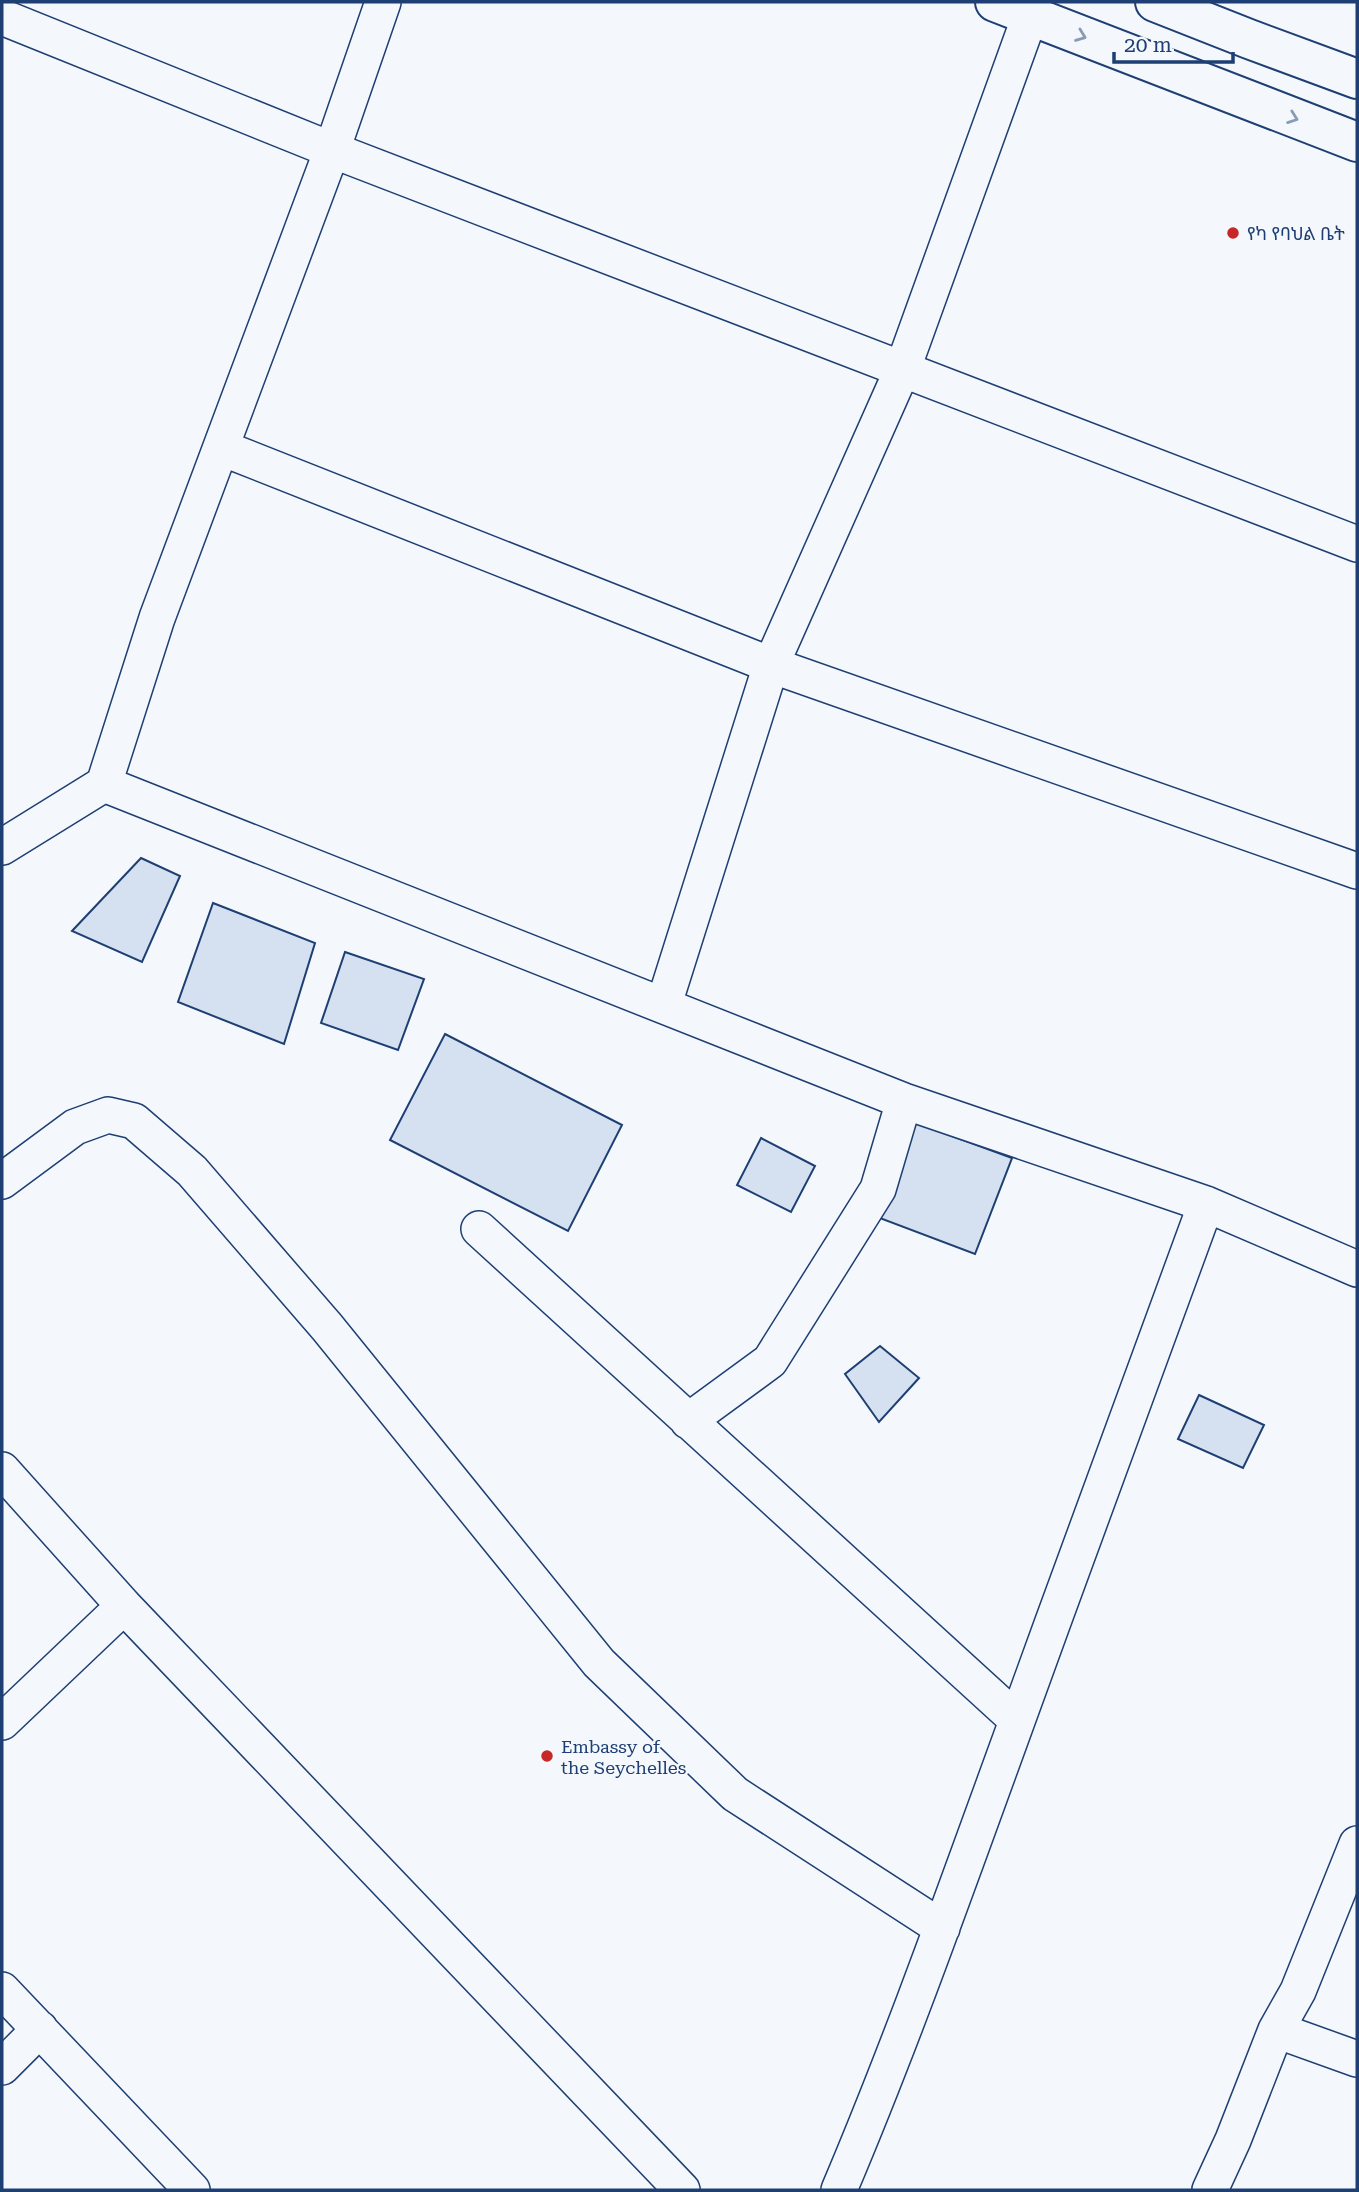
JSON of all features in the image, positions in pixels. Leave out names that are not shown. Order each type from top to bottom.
[{"type":"main road","points":[[995,2],[1357,142]]},
{"type":"main road","points":[[1155,2],[1357,79]]},
{"type":"street","points":[[2,847],[104,784],[157,618],[332,150],[383,2]]},
{"type":"street","points":[[664,1004],[771,665],[903,368],[1030,16]]},
{"type":"street","points":[[2,17],[332,150],[1357,544]]},
{"type":"street","points":[[222,448],[771,665],[1357,871]]},
{"type":"street","points":[[104,784],[904,1101],[1206,1204],[1357,1269]]},
{"type":"street","points":[[688,1421],[770,1361],[878,1189],[904,1101]]},
{"type":"street","points":[[2,1181],[75,1127],[108,1115],[134,1121],[192,1171],[327,1327],[608,1671],[735,1794],[942,1928]]},
{"type":"street","points":[[839,2190],[942,1928],[1206,1204]]},
{"type":"street","points":[[479,1229],[1017,1720]]},
{"type":"street","points":[[2,1470],[124,1606],[682,2190]]},
{"type":"street","points":[[2,1721],[124,1606]]},
{"type":"street","points":[[1210,2190],[1233,2140],[1276,2030],[1298,1992],[1357,1844]]},
{"type":"street","points":[[2,1990],[189,2189]]},
{"type":"street","points":[[2,2067],[40,2029]]},
{"type":"street","points":[[1276,2030],[1357,2059]]},
{"type":"building","points":[[141,858],[180,876],[142,962],[72,931]]},
{"type":"building","points":[[213,903],[315,943],[284,1044],[178,1002]]},
{"type":"building","points":[[345,952],[424,979],[398,1050],[321,1023]]},
{"type":"building","points":[[445,1034],[622,1125],[568,1231],[390,1140]]},
{"type":"building","points":[[914,1122],[1012,1158],[975,1254],[877,1217]]},
{"type":"building","points":[[761,1138],[815,1166],[791,1212],[737,1185]]},
{"type":"building","points":[[880,1346],[919,1378],[879,1422],[845,1374]]},
{"type":"building","points":[[1199,1395],[1264,1425],[1243,1468],[1178,1439]]},
{"type":"place","name":"የካ የባህል ቤት","points":[[1233,233]]},
{"type":"place","name":"Embassy of the Seychelles","points":[[547,1756]]}]
